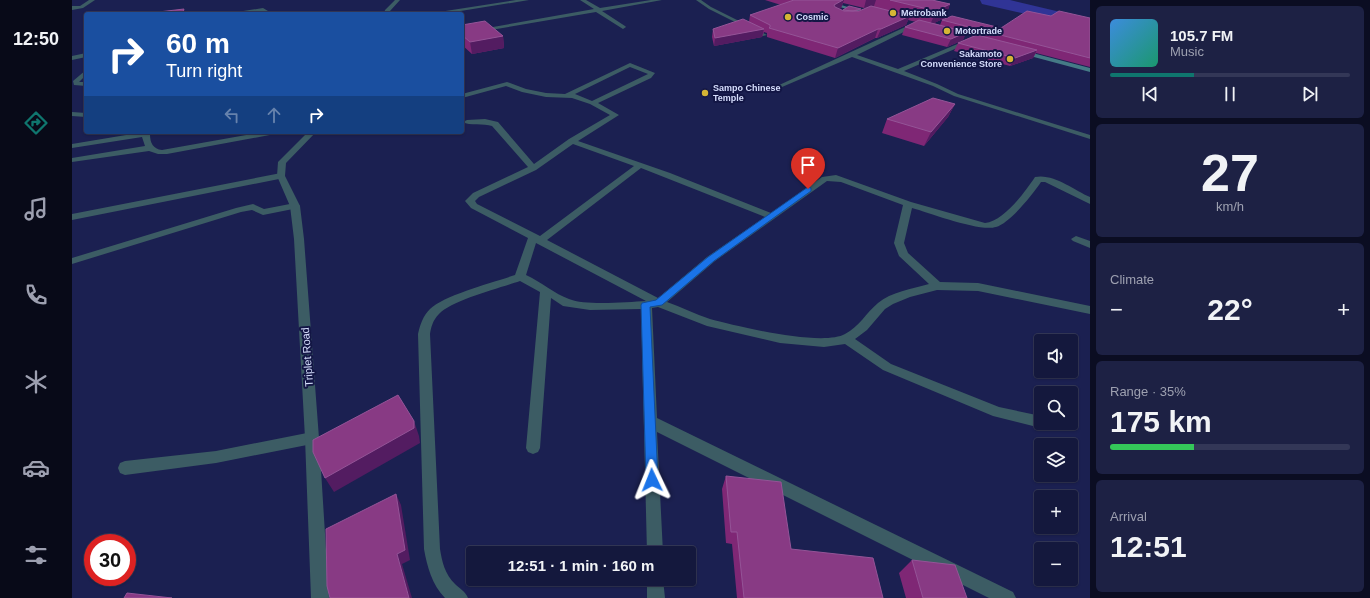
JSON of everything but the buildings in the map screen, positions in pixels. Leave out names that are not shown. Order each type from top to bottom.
[{"type":"main road","points":[[823,0],[843,9],[860,14],[868,12]]},
{"type":"main road","points":[[906,24],[922,27]]},
{"type":"main road","points":[[964,38],[979,42]]},
{"type":"main road","points":[[1016,51],[1090,70]]},
{"type":"street","points":[[72,8],[81,7],[93,0]]},
{"type":"street","points":[[387,12],[398,0]]},
{"type":"street","points":[[442,12],[527,0]]},
{"type":"street","points":[[582,0],[623,27]]},
{"type":"street","points":[[471,31],[660,0]]},
{"type":"street","points":[[481,2],[496,4]]},
{"type":"street","points":[[245,12],[263,10],[266,12]]},
{"type":"street","points":[[780,86],[914,26]]},
{"type":"street","points":[[897,72],[972,40]]},
{"type":"street","points":[[72,58],[84,54]]},
{"type":"street","points":[[852,55],[935,85],[956,95],[1090,137]]},
{"type":"street","points":[[568,95],[630,65],[652,73],[649,77],[592,103]]},
{"type":"street","points":[[84,74],[75,82],[76,84],[84,84]]},
{"type":"street","points":[[464,95],[506,84],[524,91],[546,95],[568,95],[592,103],[614,115],[533,168],[476,195],[470,201],[474,206],[537,239],[652,304],[707,322],[780,339],[824,343],[847,338],[863,328],[881,306],[890,301],[907,294],[937,286],[978,286],[1090,310]]},
{"type":"street","points":[[72,114],[84,115]]},
{"type":"street","points":[[467,122],[485,121],[494,124],[533,168]]},
{"type":"street","points":[[72,146],[140,134]]},
{"type":"street","points":[[146,134],[146,141],[150,148],[158,152],[167,152],[264,134]]},
{"type":"street","points":[[72,217],[281,176],[282,162],[310,134]]},
{"type":"street","points":[[572,142],[771,216]]},
{"type":"street","points":[[72,160],[150,148]]},
{"type":"street","points":[[520,277],[537,239],[639,166]]},
{"type":"street","name":"Triplet Road","points":[[281,176],[295,206],[299,239],[312,438],[320,598]]},
{"type":"street","points":[[459,598],[449,593],[434,567],[432,550],[424,334],[426,323],[431,314],[447,302],[520,277],[529,280],[566,303],[590,306],[652,304],[711,259],[821,180],[831,178],[844,180],[908,204],[973,223],[989,226],[998,223],[1028,195],[1038,179],[1047,179],[1090,201]]},
{"type":"street","points":[[908,204],[899,243],[903,254],[937,286]]},
{"type":"street","points":[[72,261],[239,210],[253,207],[263,212],[295,206]]},
{"type":"street","points":[[1076,239],[1090,245]]},
{"type":"street","points":[[533,448],[546,291]]},
{"type":"street","points":[[652,304],[651,422],[655,546]]},
{"type":"street","points":[[847,338],[887,366],[902,373],[998,412],[1034,420]]},
{"type":"street","points":[[651,422],[1007,598]]},
{"type":"street","points":[[125,468],[216,457],[312,438]]},
{"type":"street","points":[[656,586],[656,598]]},
{"type":"lane","points":[[698,0],[710,8],[765,34]]},
{"type":"waterway","points":[[988,0],[1090,24]]},
{"type":"place","name":"Metrobank","points":[[893,13]]},
{"type":"place","name":"Cosmic","points":[[788,17]]},
{"type":"place","name":"Motortrade","points":[[947,31]]},
{"type":"place","name":"Sakamoto Convenience Store","points":[[1010,59]]},
{"type":"place","name":"Sampo Chinese Temple","points":[[705,93]]},
{"type":"route","points":[[652,480],[646,305],[659,303],[711,259],[808,189]]}]
